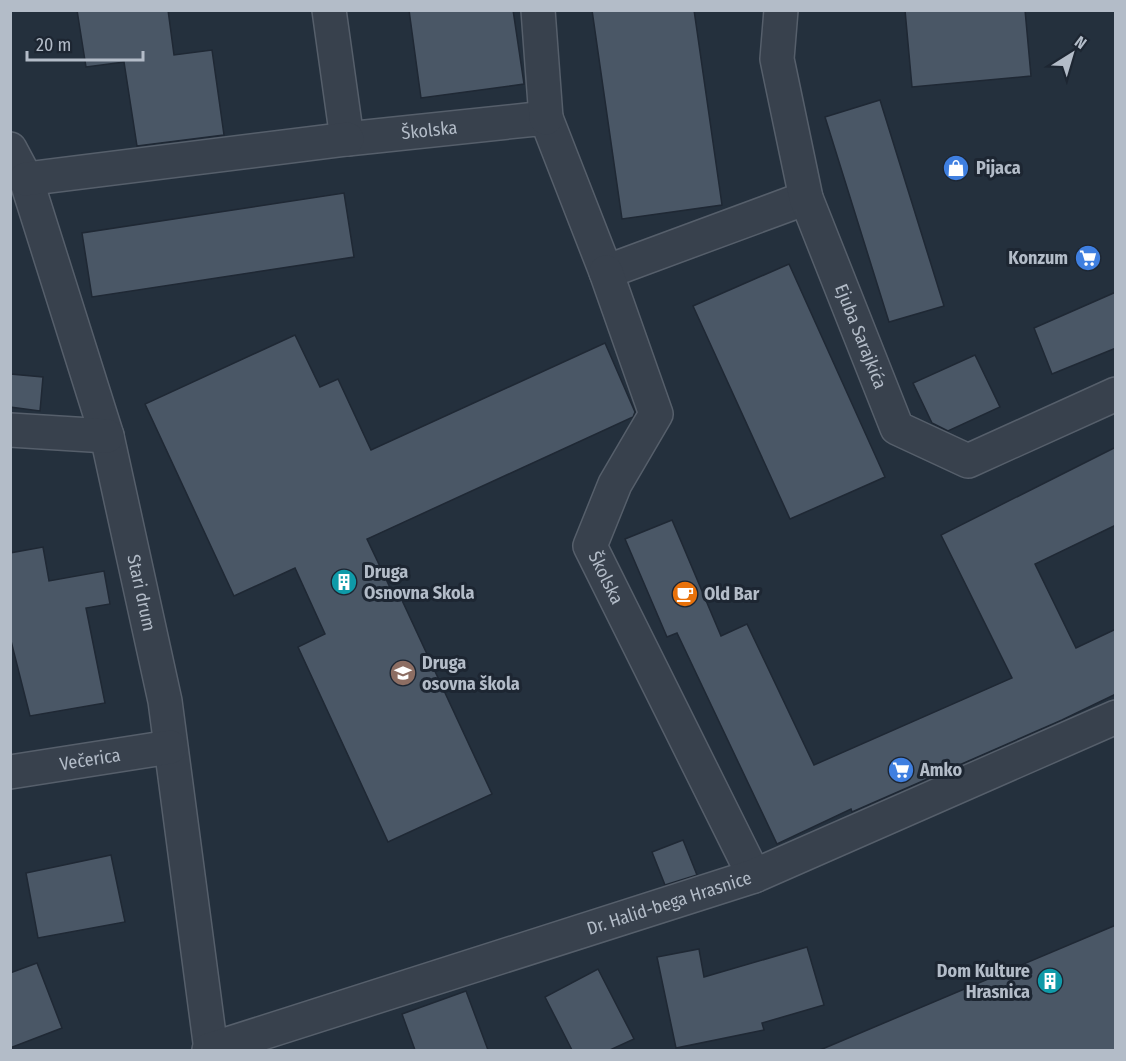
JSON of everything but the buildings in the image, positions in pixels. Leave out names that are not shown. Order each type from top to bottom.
[{"type":"street","points":[[328,10],[347,139]]},
{"type":"street","points":[[538,10],[546,118]]},
{"type":"street","name":"Ejuba Sarajkića","points":[[781,10],[777,59],[806,198],[897,428],[968,461],[1116,394]]},
{"type":"street","name":"Školska","points":[[26,179],[347,139],[546,118],[606,272],[656,414],[615,484],[590,546],[754,876]]},
{"type":"street","name":"Stari drum","points":[[10,149],[26,179],[107,436],[165,700],[210,1050]]},
{"type":"street","points":[[606,272],[806,198]]},
{"type":"street","points":[[10,430],[107,436]]},
{"type":"street","name":"Dr. Halid-bega Hrasnice","points":[[210,1050],[754,876],[1116,717]]},
{"type":"street","name":"Večerica","points":[[10,772],[170,747]]},
{"type":"place","name":"Pijaca","points":[[956,168]]},
{"type":"place","name":"Konzum","points":[[1088,258]]},
{"type":"place","name":"Druga Osnovna Skola","points":[[344,582]]},
{"type":"place","name":"Old Bar","points":[[685,594]]},
{"type":"place","name":"Druga osovna škola","points":[[403,673]]},
{"type":"place","name":"Amko","points":[[901,770]]},
{"type":"place","name":"Dom Kulture Hrasnica","points":[[1050,981]]}]
